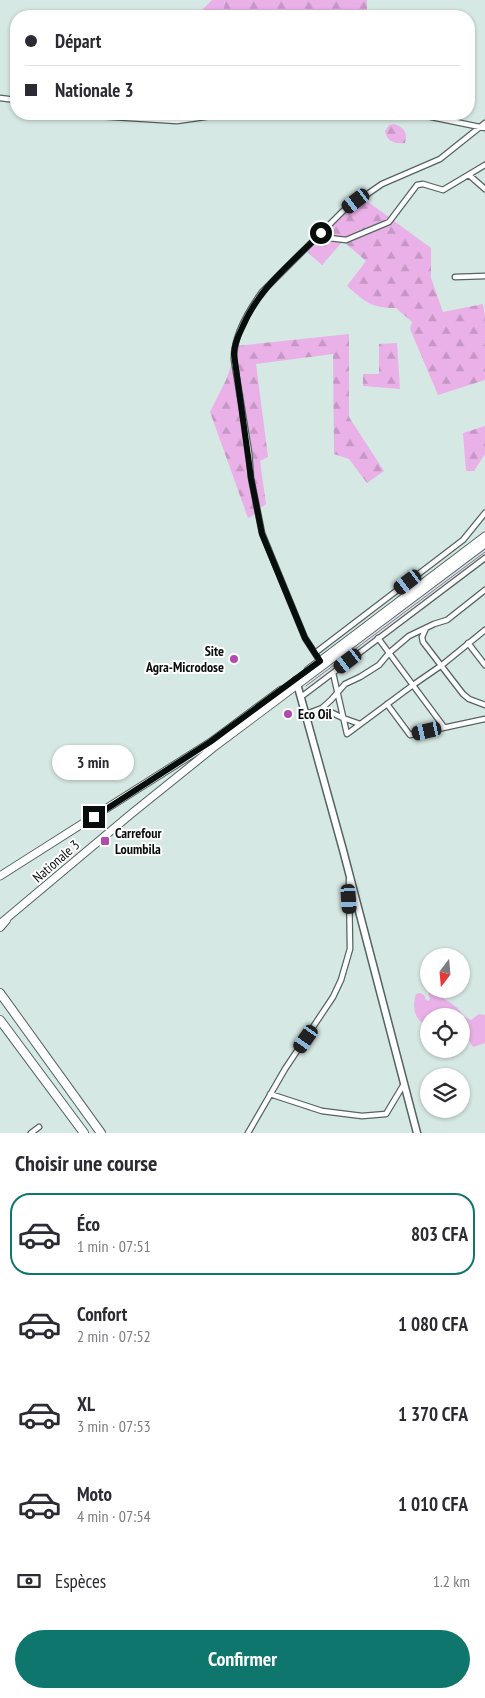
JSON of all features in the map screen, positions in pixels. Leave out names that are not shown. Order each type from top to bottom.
[{"type":"highway","points":[[0,993],[100,1133]]},
{"type":"highway","points":[[0,1020],[84,1133]]},
{"type":"main road","name":"Nationale 3","points":[[0,876],[204,747],[296,682],[481,545],[485,536]]},
{"type":"main road","name":"Nationale 3","points":[[2,924],[131,814],[320,661],[481,545]]},
{"type":"main road","points":[[296,682],[417,1133]]},
{"type":"street","points":[[161,120],[184,120]]},
{"type":"street","points":[[445,120],[483,128]]},
{"type":"street","points":[[320,661],[305,638],[259,525],[234,354],[238,337],[254,304],[270,284],[343,211],[363,196],[399,176],[440,158],[483,128],[485,123]]},
{"type":"street","points":[[321,233],[329,238],[353,238],[389,222],[418,185],[423,184],[443,190],[485,165]]},
{"type":"street","points":[[469,176],[485,189]]},
{"type":"street","points":[[454,277],[485,276]]},
{"type":"street","points":[[315,653],[463,540],[485,513]]},
{"type":"street","points":[[481,545],[485,554]]},
{"type":"street","points":[[301,696],[485,558]]},
{"type":"street","points":[[306,714],[322,708],[348,681],[360,677],[379,665],[389,653],[409,636],[447,620],[485,590]]},
{"type":"street","points":[[426,628],[422,637],[423,642],[469,699],[485,705]]},
{"type":"street","points":[[333,672],[347,734],[442,665],[485,630]]},
{"type":"street","points":[[378,638],[444,727]]},
{"type":"street","points":[[468,643],[485,666]]},
{"type":"street","points":[[387,704],[410,735],[485,719]]},
{"type":"street","points":[[322,708],[360,724]]},
{"type":"street","points":[[248,1133],[285,1069],[342,980],[350,949],[349,874]]},
{"type":"street","points":[[270,1094],[322,1110],[362,1116],[386,1114],[404,1084]]},
{"type":"street","points":[[31,1133],[39,1127]]},
{"type":"green space","points":[[212,0],[225,0],[224,10],[202,10]]},
{"type":"green space","points":[[225,0],[367,0],[367,10],[224,10]]},
{"type":"green space","points":[[394,124],[404,131],[406,136],[405,143],[395,143],[386,135],[385,131],[389,125]]},
{"type":"green space","points":[[360,196],[431,248],[431,278],[443,312],[483,304],[485,317],[485,380],[438,395],[410,329],[412,322],[396,308],[380,307],[369,303],[347,286],[366,261],[343,241],[322,265],[304,249],[337,214]]},
{"type":"green space","points":[[349,334],[349,417],[384,471],[367,483],[349,459],[334,454],[333,354],[256,364],[268,457],[260,461],[266,504],[259,509],[236,346]]},
{"type":"green space","points":[[397,343],[400,389],[363,386],[363,374],[379,374],[379,344]]},
{"type":"green space","points":[[234,357],[257,513],[248,518],[210,412],[226,380]]},
{"type":"green space","points":[[485,426],[485,454],[474,471],[466,471],[463,433]]},
{"type":"green space","points":[[420,993],[420,998],[425,998],[428,1001],[430,999],[444,998],[457,1008],[420,1008],[420,1021],[415,1012],[416,994]]},
{"type":"green space","points":[[479,1014],[485,1015],[485,1043],[473,1047],[470,1042],[470,1020]]},
{"type":"waterway","points":[[306,686],[485,552]]},
{"type":"place","name":"Site Agra-Microdose","points":[[234,659]]},
{"type":"place","name":"Eco Oil","points":[[288,714]]},
{"type":"place","name":"Carrefour Loumbila","points":[[105,841]]},
{"type":"route","points":[[94,817],[210,742],[320,661],[305,638],[259,525],[234,360],[234,349],[248,315],[262,292],[321,233]]}]
